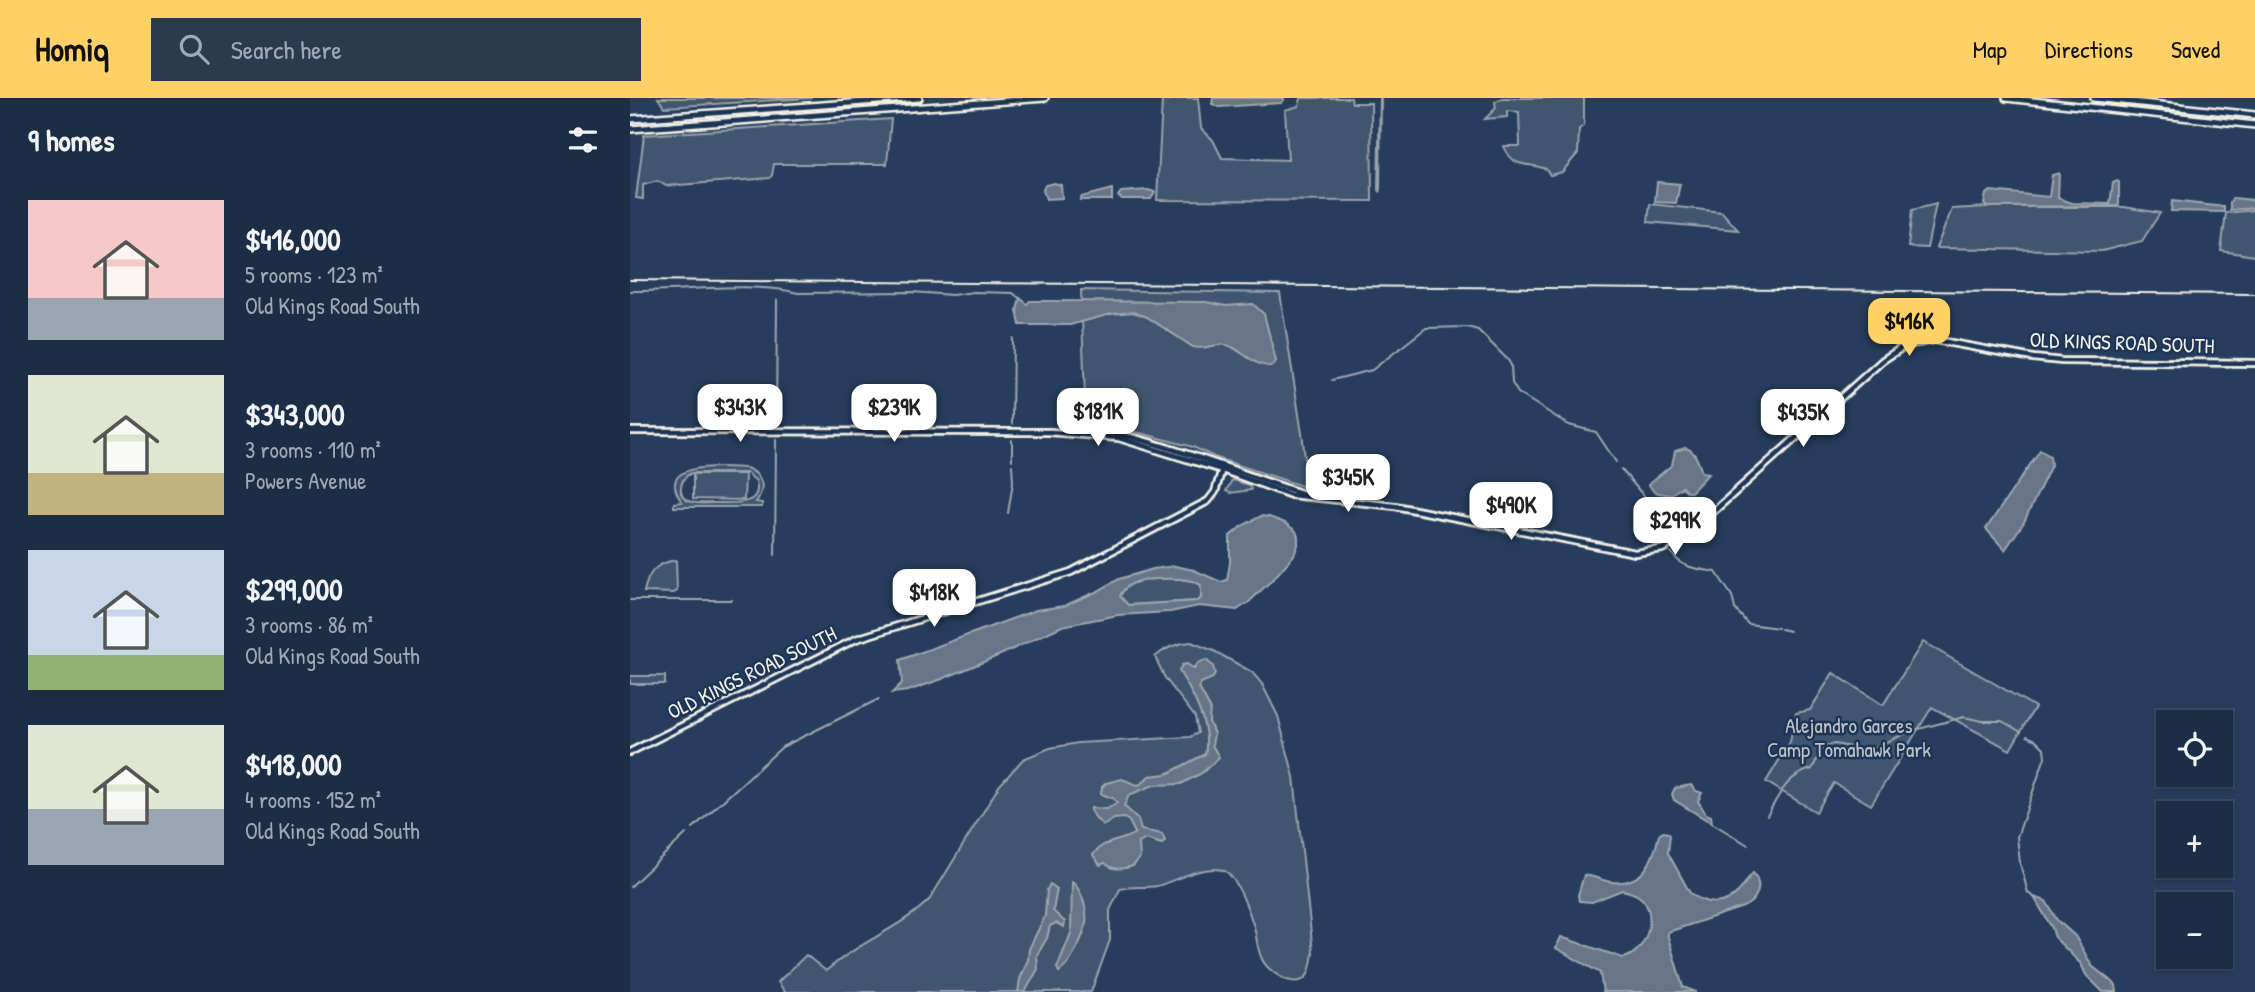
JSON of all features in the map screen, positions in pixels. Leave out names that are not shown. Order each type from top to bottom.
[{"type":"main road","points":[[630,119],[919,98]]},
{"type":"main road","points":[[630,129],[1045,98]]},
{"type":"main road","points":[[2006,98],[2064,100],[2124,110],[2255,125]]},
{"type":"main road","points":[[2094,98],[2255,115]]},
{"type":"main road","points":[[2124,110],[2125,101]]},
{"type":"main road","points":[[2210,120],[2217,111]]},
{"type":"street","name":"OLD KINGS ROAD SOUTH","points":[[630,752],[856,639],[1071,572],[1208,501],[1215,492],[1223,468],[1276,491],[1305,498],[1395,506],[1616,551],[1645,553],[1667,547],[1686,536],[1882,360],[1906,345],[1926,340],[1943,340],[2026,357],[2062,361],[2255,363]]},
{"type":"street","points":[[630,431],[1050,432],[1119,438],[1223,468]]},
{"type":"green space","points":[[658,98],[812,98],[664,107]]},
{"type":"green space","points":[[1198,98],[1201,128],[1213,140],[1222,158],[1288,160],[1285,110],[1299,106],[1301,98],[1351,98],[1352,103],[1371,103],[1372,201],[1157,200],[1162,101]]},
{"type":"green space","points":[[1381,98],[1380,191],[1378,189]]},
{"type":"green space","points":[[1502,98],[1584,98],[1584,126],[1579,129],[1578,153],[1562,172],[1550,175],[1546,169],[1521,164],[1512,158],[1504,146],[1520,146],[1519,112],[1507,111],[1507,117],[1485,119],[1496,108],[1495,102]]},
{"type":"green space","points":[[891,119],[887,164],[774,164],[770,178],[666,186],[658,181],[643,185],[643,199],[636,198],[644,135]]},
{"type":"green space","points":[[1650,204],[1722,212],[1738,230],[1648,222]]},
{"type":"green space","points":[[1936,204],[1927,248],[1908,247],[1912,210]]},
{"type":"green space","points":[[2124,207],[2160,213],[2142,241],[2102,251],[1936,248],[1952,209]]},
{"type":"green space","points":[[2255,210],[2255,256],[2221,251],[2226,213]]},
{"type":"green space","points":[[1081,290],[1280,293],[1308,488],[1214,457],[1193,447],[1129,430],[1086,426]]},
{"type":"green space","points":[[709,467],[746,468],[756,474],[761,482],[761,492],[756,502],[762,503],[762,507],[674,507],[674,503],[682,502],[675,488],[676,479],[684,473]],"holes":[[[691,473],[747,473],[756,481],[757,489],[752,499],[746,501],[694,503],[686,500],[681,492],[684,479]]]},
{"type":"green space","points":[[693,474],[745,474],[744,500],[693,499]]},
{"type":"green space","points":[[1232,480],[1250,485],[1251,490],[1230,493],[1226,491]]},
{"type":"green space","points":[[676,560],[677,591],[644,592],[648,579],[658,566]]},
{"type":"green space","points":[[1180,579],[1202,585],[1201,598],[1198,601],[1127,605],[1119,596],[1130,584],[1138,581]]},
{"type":"green space","points":[[1191,642],[1252,672],[1262,684],[1278,716],[1294,777],[1313,952],[1306,977],[1295,981],[1288,980],[1265,964],[1238,888],[1225,871],[1209,869],[1157,886],[1120,889],[1110,910],[1110,940],[1091,992],[785,992],[778,982],[806,955],[826,971],[906,919],[930,899],[999,786],[1023,759],[1050,748],[1078,743],[1190,737],[1198,733],[1195,717],[1165,678],[1155,657],[1171,646]]},
{"type":"green space","name":"Alejandro Garces Camp Tomahawk Park","points":[[1923,642],[2035,707],[2010,750],[1932,707],[1871,805],[1834,783],[1816,812],[1766,782],[1790,742],[1796,713],[1810,710],[1833,673],[1883,705]]},
{"type":"green space","points":[[630,676],[665,676],[665,684],[630,684]]},
{"type":"shaded area","points":[[1213,98],[1284,100],[1281,103],[1219,107],[1212,104]]},
{"type":"shaded area","points":[[2059,173],[2058,198],[2072,203],[2110,204],[2113,183],[2117,181],[2118,206],[1987,207],[1984,204],[1986,194],[1991,191],[2049,197],[2052,175]]},
{"type":"shaded area","points":[[1657,182],[1680,184],[1676,203],[1655,202]]},
{"type":"shaded area","points":[[1045,185],[1061,185],[1062,198],[1046,199],[1043,190]]},
{"type":"shaded area","points":[[1112,189],[1112,200],[1080,200],[1081,197]]},
{"type":"shaded area","points":[[1121,192],[1155,192],[1151,199],[1122,199],[1118,196]]},
{"type":"shaded area","points":[[2233,198],[2253,200],[2255,208],[2230,210]]},
{"type":"shaded area","points":[[2172,201],[2224,207],[2224,212],[2171,211]]},
{"type":"shaded area","points":[[1020,298],[1027,304],[1030,301],[1052,301],[1206,302],[1226,306],[1253,304],[1264,314],[1276,361],[1273,366],[1262,365],[1227,345],[1193,347],[1147,317],[1133,312],[1111,314],[1070,325],[1020,325],[1017,310]]},
{"type":"shaded area","points":[[1685,448],[1694,454],[1702,472],[1709,473],[1691,492],[1682,487],[1670,495],[1654,492],[1650,483],[1672,465],[1675,451]]},
{"type":"shaded area","points":[[2040,450],[2050,456],[2051,465],[2024,522],[2005,550],[1986,529]]},
{"type":"shaded area","points":[[1662,498],[1665,499],[1678,532],[1675,534],[1672,534],[1658,502]]},
{"type":"shaded area","points":[[1261,516],[1269,517],[1296,531],[1298,545],[1294,555],[1275,577],[1237,610],[1199,606],[1170,612],[1118,615],[1062,626],[942,679],[908,691],[892,693],[902,683],[900,660],[1036,610],[1064,606],[1119,579],[1175,566],[1194,570],[1221,582],[1227,580],[1230,536]],"holes":[[[1138,581],[1193,581],[1201,585],[1201,598],[1198,601],[1128,605],[1120,596],[1124,589]]]},
{"type":"shaded area","points":[[1206,660],[1213,666],[1215,674],[1213,678],[1201,683],[1199,688],[1210,708],[1209,722],[1214,734],[1212,745],[1219,757],[1202,773],[1181,784],[1154,785],[1129,795],[1124,806],[1138,819],[1141,830],[1162,834],[1165,841],[1162,844],[1146,839],[1139,843],[1140,858],[1133,866],[1118,869],[1105,863],[1100,865],[1093,855],[1097,850],[1135,833],[1129,821],[1124,818],[1114,819],[1104,825],[1097,820],[1091,808],[1107,809],[1117,803],[1113,798],[1101,794],[1102,787],[1106,783],[1122,779],[1141,784],[1149,776],[1167,774],[1205,754],[1203,721],[1179,671],[1182,665],[1187,664],[1194,669],[1198,663]]},
{"type":"shaded area","points":[[1691,785],[1702,793],[1698,801],[1706,814],[1711,816],[1712,823],[1674,800],[1672,794],[1675,788]]},
{"type":"shaded area","points":[[1663,832],[1670,835],[1668,853],[1690,893],[1696,897],[1714,903],[1727,900],[1738,892],[1753,873],[1758,883],[1757,892],[1752,901],[1743,907],[1668,932],[1683,987],[1696,992],[1603,992],[1600,973],[1556,948],[1561,937],[1623,958],[1638,949],[1649,924],[1647,906],[1640,897],[1622,890],[1592,902],[1579,901],[1578,895],[1584,875],[1623,882],[1639,875],[1650,862],[1659,835]]},
{"type":"shaded area","points":[[1072,882],[1084,901],[1086,924],[1076,951],[1059,972],[1057,968],[1071,933]]},
{"type":"shaded area","points":[[1050,884],[1057,889],[1053,911],[1065,922],[1064,927],[1056,923],[1050,926],[1047,938],[1037,955],[1038,969],[1025,992],[1018,992],[1029,949],[1045,916]]},
{"type":"shaded area","points":[[2034,897],[2046,901],[2057,920],[2075,936],[2092,966],[2116,985],[2117,992],[2103,992],[2086,975],[2081,964],[2055,938]]},
{"type":"waterway","points":[[630,291],[737,287],[798,293],[1013,293],[1019,298]]},
{"type":"waterway","points":[[776,422],[777,300]]},
{"type":"waterway","points":[[1332,380],[1372,370],[1426,328],[1467,327],[1478,330],[1508,360],[1512,383],[1518,393],[1569,425],[1596,432],[1616,462]]},
{"type":"waterway","points":[[1012,424],[1013,338]]},
{"type":"waterway","points":[[775,555],[776,440]]},
{"type":"waterway","points":[[1012,440],[1012,460]]},
{"type":"waterway","points":[[1008,513],[1013,482],[1012,465]]},
{"type":"waterway","points":[[1621,469],[1648,501],[1664,542]]},
{"type":"waterway","points":[[1671,552],[1685,565],[1716,572],[1732,596],[1735,609],[1748,624],[1778,628]]},
{"type":"waterway","points":[[630,600],[732,600]]},
{"type":"waterway","points":[[1781,629],[1789,631]]},
{"type":"waterway","points":[[693,828],[782,747],[879,699]]},
{"type":"waterway","points":[[1767,816],[1790,781],[1812,769],[1824,746],[1835,744],[1860,749],[1875,747],[1911,731],[1964,717],[2002,721],[2021,732]]},
{"type":"waterway","points":[[2027,736],[2044,748],[2045,757],[2017,837],[2028,893],[2034,897]]},
{"type":"waterway","points":[[1712,823],[1748,845]]},
{"type":"waterway","points":[[630,887],[686,834]]},
{"type":"railway","points":[[630,280],[2255,294]]}]
